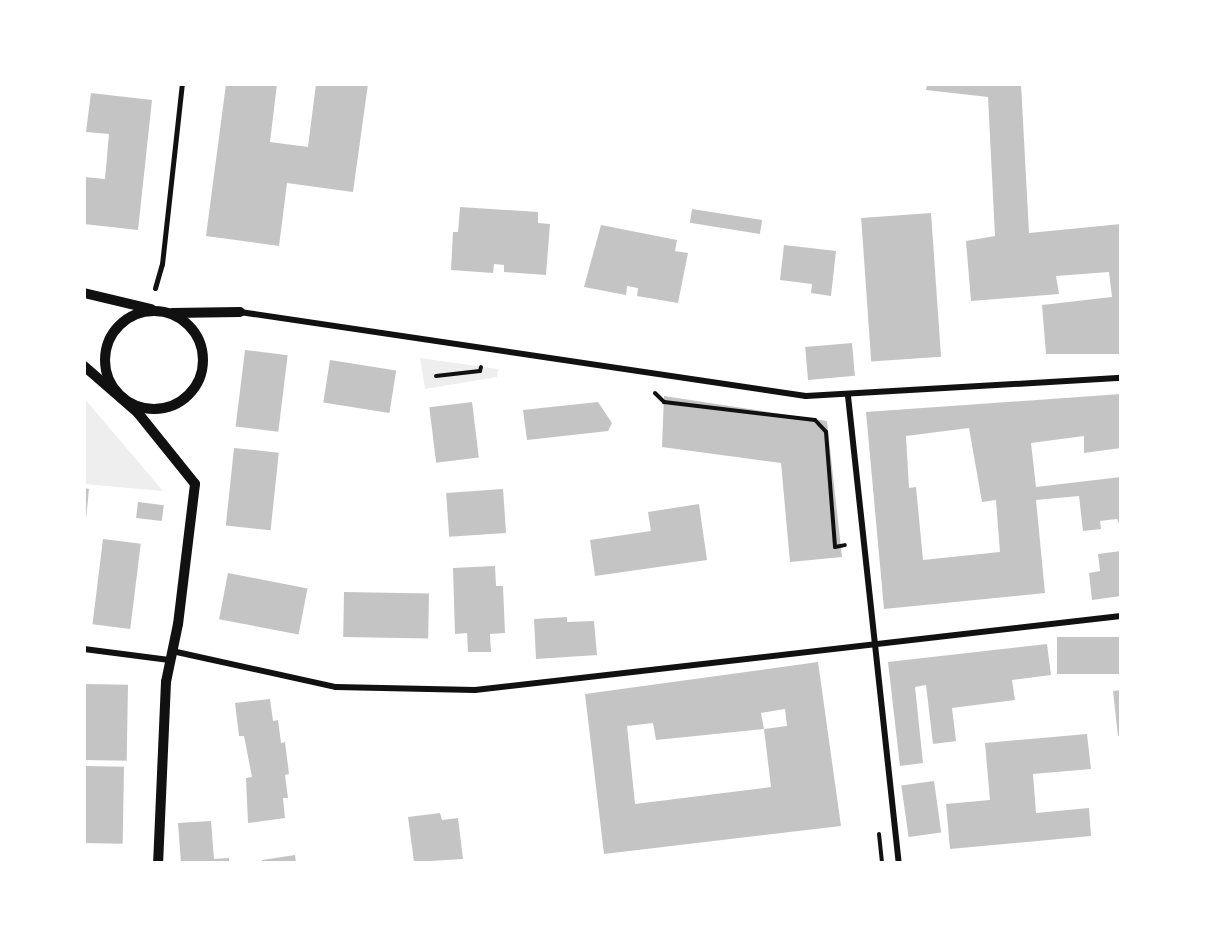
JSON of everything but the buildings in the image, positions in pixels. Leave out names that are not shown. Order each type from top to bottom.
[{"type":"street","points":[[155,288],[162,264],[182,84]]},
{"type":"street","points":[[84,294],[164,312],[182,320],[198,338],[202,356],[198,381],[185,398],[164,408],[143,408],[123,397],[84,366]]},
{"type":"street","points":[[158,863],[170,656],[194,495],[191,476],[123,397],[107,372],[109,340],[129,318],[146,312],[240,312],[795,395],[848,396],[1121,378]]},
{"type":"street","points":[[848,396],[899,863]]},
{"type":"street","points":[[84,649],[170,656],[306,683],[443,690],[507,687],[1121,616]]},
{"type":"path","points":[[436,376],[480,370],[481,367]]},
{"type":"path","points":[[655,393],[664,402],[814,420],[826,432],[835,547],[845,545]]},
{"type":"path","points":[[878,823],[882,863]]},
{"type":"shaded area","points":[[420,358],[498,369],[497,377],[425,389]]},
{"type":"shaded area","points":[[84,398],[163,491],[84,484]]}]
